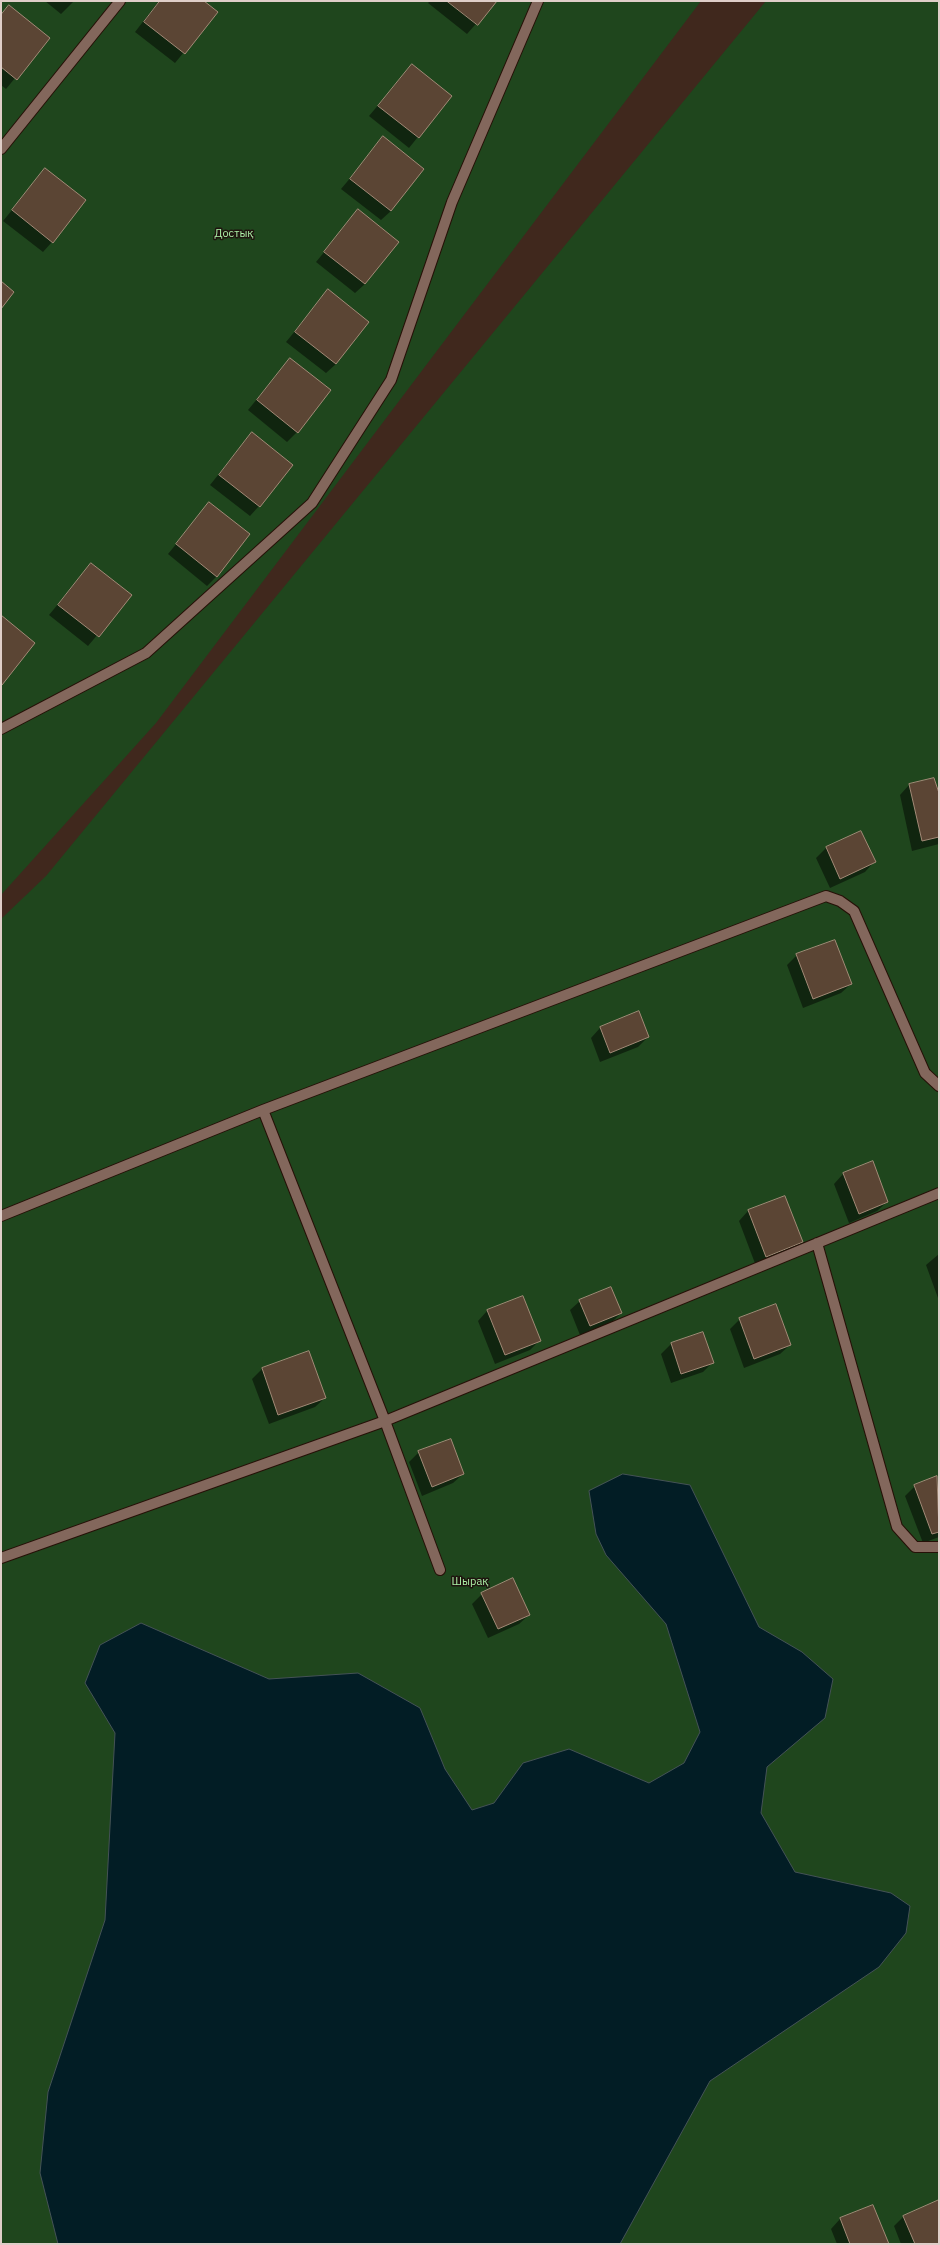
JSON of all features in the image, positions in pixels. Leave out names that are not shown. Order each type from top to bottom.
[{"type":"street","points":[[1,149],[120,1]]},
{"type":"street","points":[[1,729],[146,654],[312,503],[391,380],[452,202],[538,1]]},
{"type":"street","points":[[1,1216],[263,1110],[826,896],[840,901],[854,911],[925,1073],[939,1086]]},
{"type":"street","points":[[263,1110],[385,1421],[440,1570]]},
{"type":"street","points":[[1,1558],[385,1421],[939,1193]]},
{"type":"street","points":[[817,1243],[896,1527],[915,1547],[939,1547]]},
{"type":"green space","name":"Достық","points":[[1,1],[701,1],[156,723],[1,895]]},
{"type":"green space","name":"Шырақ","points":[[766,1],[939,1],[939,2244],[1,2244],[1,919],[46,876]]},
{"type":"water","points":[[623,1474],[690,1485],[759,1627],[802,1652],[833,1679],[825,1718],[767,1767],[761,1813],[795,1872],[891,1893],[910,1906],[906,1933],[879,1967],[710,2081],[620,2244],[58,2244],[40,2173],[48,2092],[105,1920],[115,1733],[85,1683],[100,1645],[141,1623],[269,1679],[358,1673],[420,1708],[445,1769],[472,1810],[494,1803],[523,1763],[569,1749],[649,1783],[684,1763],[700,1732],[666,1624],[606,1555],[596,1534],[589,1491]]},
{"type":"building","points":[[160,1],[204,1],[218,12],[185,54],[144,22]]},
{"type":"building","points":[[447,1],[497,1],[478,25]]},
{"type":"building","points":[[9,5],[50,38],[17,80],[1,67],[1,15]]},
{"type":"building","points":[[412,64],[452,96],[419,138],[378,106]]},
{"type":"building","points":[[383,136],[424,169],[391,211],[350,179]]},
{"type":"building","points":[[45,168],[86,200],[53,243],[12,210]]},
{"type":"building","points":[[358,209],[399,242],[365,284],[324,252]]},
{"type":"building","points":[[1,281],[14,292],[1,309]]},
{"type":"building","points":[[328,289],[369,322],[336,364],[295,332]]},
{"type":"building","points":[[290,358],[331,390],[298,433],[257,400]]},
{"type":"building","points":[[252,432],[293,465],[260,507],[219,475]]},
{"type":"building","points":[[209,502],[250,534],[217,577],[176,544]]},
{"type":"building","points":[[91,563],[132,595],[99,637],[58,605]]},
{"type":"building","points":[[1,615],[35,643],[2,685],[1,684]]},
{"type":"building","points":[[934,778],[939,793],[939,837],[922,841],[909,784]]},
{"type":"building","points":[[861,831],[876,862],[840,879],[826,847]]},
{"type":"building","points":[[835,940],[852,984],[813,999],[796,954]]},
{"type":"building","points":[[639,1011],[649,1037],[610,1053],[600,1027]]},
{"type":"building","points":[[873,1161],[888,1202],[859,1214],[843,1173]]},
{"type":"building","points":[[785,1196],[803,1242],[766,1257],[748,1210]]},
{"type":"building","points":[[611,1287],[622,1313],[590,1326],[579,1300]]},
{"type":"building","points":[[523,1296],[541,1341],[505,1355],[487,1310]]},
{"type":"building","points":[[776,1304],[791,1345],[754,1359],[739,1318]]},
{"type":"building","points":[[703,1332],[714,1363],[681,1374],[671,1343]]},
{"type":"building","points":[[309,1351],[326,1398],[278,1415],[262,1368]]},
{"type":"building","points":[[451,1439],[464,1474],[432,1487],[418,1451]]},
{"type":"building","points":[[937,1476],[939,1532],[932,1534],[914,1485]]},
{"type":"building","points":[[513,1578],[530,1615],[498,1629],[481,1593]]},
{"type":"building","points":[[939,2200],[939,2244],[915,2244],[903,2216]]},
{"type":"building","points":[[873,2205],[889,2244],[850,2244],[840,2218]]}]
